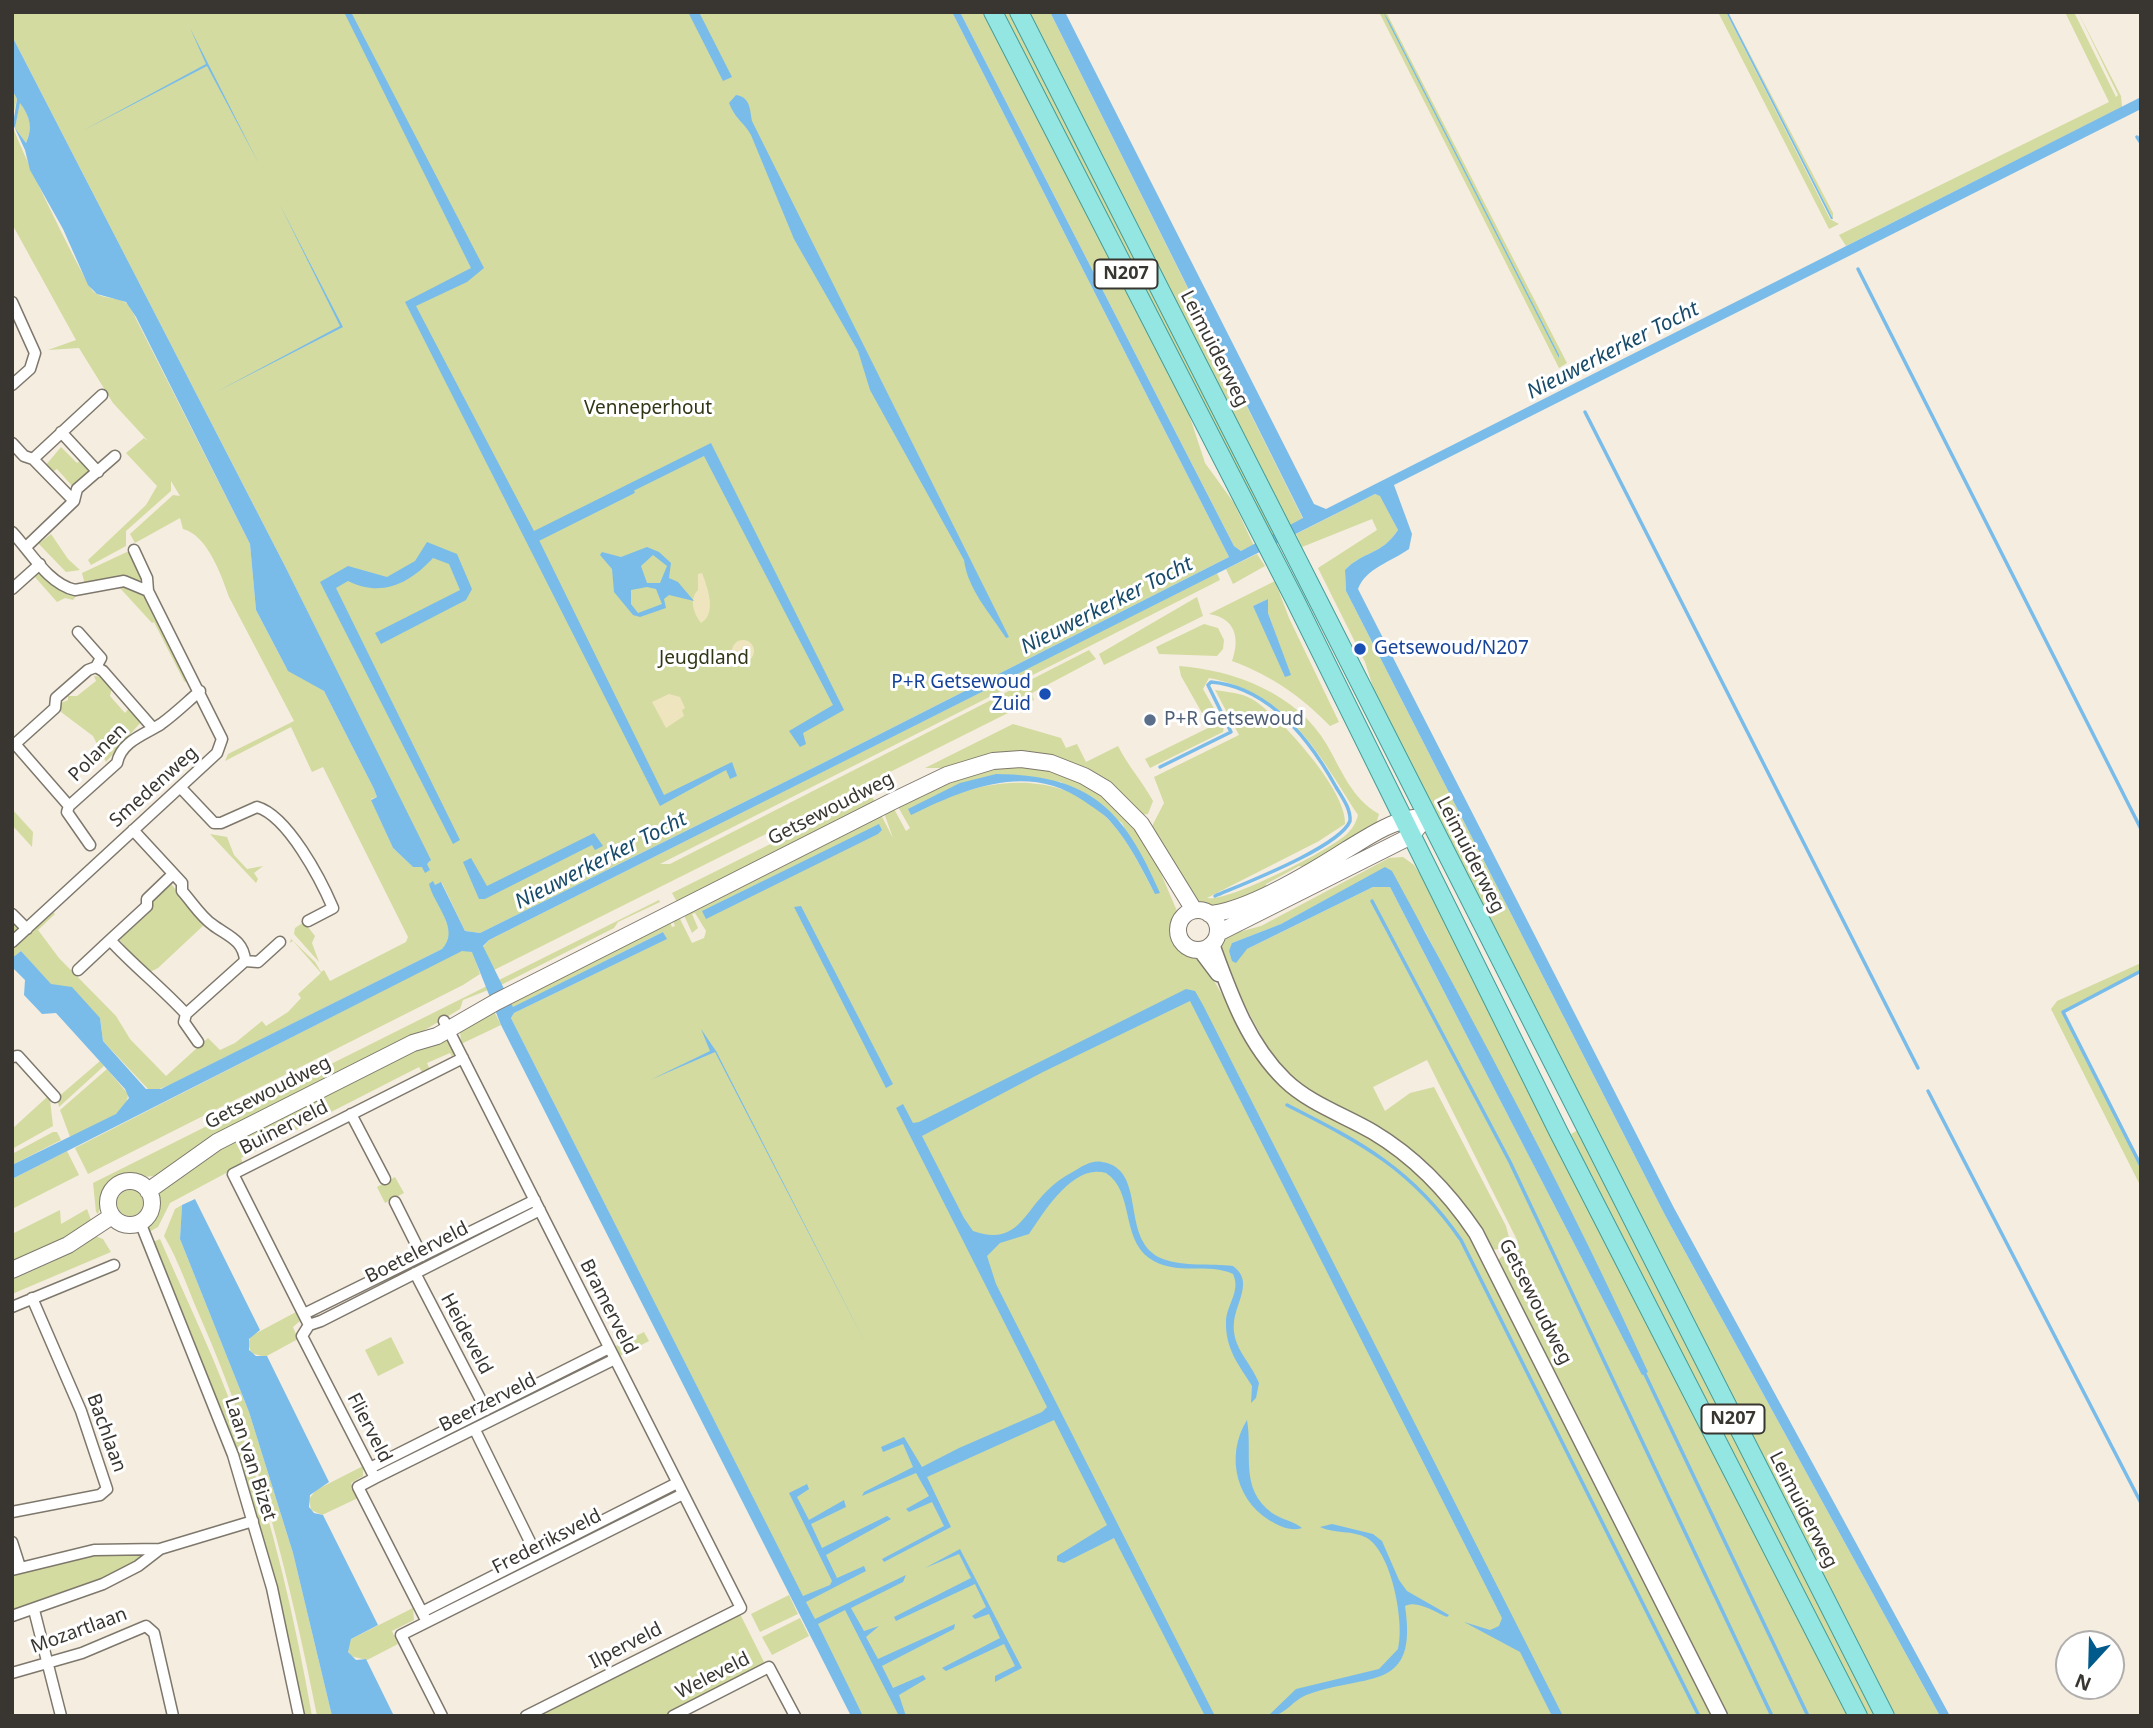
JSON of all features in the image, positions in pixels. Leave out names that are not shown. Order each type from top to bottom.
[{"type":"main road","name":"N207","points":[[993,12],[1268,554],[1295,600],[1565,1146],[1858,1716]]},
{"type":"main road","name":"Leimuiderweg","points":[[1019,12],[1885,1716]]},
{"type":"main road","name":"Getsewoudweg","points":[[148,1191],[217,1142],[893,801],[947,775],[982,763],[1013,760],[1045,762],[1098,783],[1132,813],[1196,914]]},
{"type":"main road","points":[[1427,816],[1410,836],[1210,942],[1188,947],[1181,940],[1178,929],[1196,914],[1222,912],[1272,891],[1402,820],[1427,816]]},
{"type":"main road","points":[[1196,914],[1216,922],[1210,942]]},
{"type":"main road","points":[[138,1182],[148,1191],[151,1208],[141,1222],[128,1225],[112,1216],[108,1203],[117,1185],[138,1182]]},
{"type":"main road","points":[[12,1270],[68,1245],[112,1216]]},
{"type":"street","points":[[12,386],[30,369],[35,354],[13,305]]},
{"type":"street","points":[[33,458],[102,396]]},
{"type":"street","points":[[61,432],[98,472]]},
{"type":"street","points":[[12,443],[24,456],[33,458],[74,501]]},
{"type":"street","points":[[26,547],[74,501],[77,489],[115,456]]},
{"type":"street","points":[[12,531],[40,564],[67,589],[75,590],[124,581],[148,591]]},
{"type":"street","name":"Smedenweg","points":[[12,942],[180,788],[222,745],[220,733],[200,691],[148,591],[148,578],[134,550]]},
{"type":"street","points":[[12,589],[40,564]]},
{"type":"street","name":"Polanen","points":[[69,806],[15,744],[55,708],[56,698],[88,670],[96,667],[101,658],[78,632]]},
{"type":"street","name":"Polanen","points":[[96,667],[103,671],[152,727]]},
{"type":"street","name":"Polanen","points":[[90,845],[67,812],[69,806],[117,763],[120,753],[200,691]]},
{"type":"street","points":[[180,788],[216,824],[246,810],[263,808],[274,803]]},
{"type":"street","points":[[263,808],[310,859],[333,908],[308,921]]},
{"type":"street","points":[[133,830],[182,883],[182,891],[206,918],[214,926],[225,930],[245,952],[245,961]]},
{"type":"street","points":[[78,970],[147,906],[147,899],[173,874]]},
{"type":"street","points":[[12,914],[27,929]]},
{"type":"street","points":[[110,940],[142,974],[152,977],[186,1014]]},
{"type":"street","points":[[198,1042],[184,1022],[186,1014],[245,961],[258,962],[280,942]]},
{"type":"street","name":"Getsewoudweg","points":[[1210,942],[1224,981],[1253,1039],[1275,1070],[1302,1094],[1371,1131],[1405,1155],[1442,1190],[1476,1233],[1720,1716]]},
{"type":"street","name":"Bramerveld","points":[[446,1025],[741,1608]]},
{"type":"street","points":[[12,1057],[18,1056],[55,1097]]},
{"type":"street","name":"Buinerveld","points":[[233,1174],[463,1058]]},
{"type":"street","name":"Buinerveld","points":[[351,1114],[385,1179]]},
{"type":"street","name":"Flierveld","points":[[233,1174],[309,1325],[302,1336],[373,1473],[358,1487],[425,1617]]},
{"type":"street","points":[[395,1202],[422,1256]]},
{"type":"street","name":"Boetelerveld","points":[[304,1314],[422,1256],[537,1205]]},
{"type":"street","name":"Boetelerveld","points":[[309,1325],[415,1273],[537,1205]]},
{"type":"street","name":"Laan van Bizet","points":[[141,1222],[215,1406],[253,1521],[275,1599],[299,1716]]},
{"type":"street","points":[[12,1307],[114,1265]]},
{"type":"street","name":"Heideveld","points":[[415,1273],[486,1410]]},
{"type":"street","name":"Bachlaan","points":[[12,1512],[100,1495],[107,1489],[80,1410],[32,1298]]},
{"type":"street","name":"Beerzerveld","points":[[373,1473],[486,1410],[609,1348]]},
{"type":"street","name":"Beerzerveld","points":[[373,1473],[475,1430],[615,1359]]},
{"type":"street","points":[[475,1430],[536,1554]]},
{"type":"street","name":"Frederiksveld","points":[[425,1617],[536,1554],[677,1483]]},
{"type":"street","name":"Frederiksveld","points":[[425,1617],[683,1494]]},
{"type":"street","points":[[12,1542],[16,1568],[94,1550],[160,1549],[253,1521]]},
{"type":"street","points":[[12,1616],[123,1575],[160,1549]]},
{"type":"street","name":"Ilperveld","points":[[526,1716],[741,1608]]},
{"type":"street","points":[[34,1610],[61,1716]]},
{"type":"street","points":[[425,1617],[401,1635],[442,1716]]},
{"type":"street","name":"Mozartlaan","points":[[12,1672],[82,1653],[139,1628],[151,1628],[173,1716]]},
{"type":"street","name":"Weleveld","points":[[673,1716],[769,1667],[795,1716]]},
{"type":"green space","name":"Venneperhout","points":[[12,12],[952,12],[1229,557],[480,933],[465,931],[442,883],[435,886],[433,882],[450,933],[449,941],[442,949],[172,1084],[157,1090],[148,1089],[103,1041],[100,1018],[51,985],[21,951],[12,958],[12,921],[29,933],[51,910],[55,914],[38,930],[59,958],[116,1016],[130,1039],[166,1076],[208,1038],[220,1050],[235,1043],[262,1021],[266,1026],[288,1012],[301,998],[298,994],[321,973],[293,941],[290,943],[291,939],[315,962],[321,972],[324,970],[330,981],[406,942],[408,937],[323,767],[312,772],[291,727],[225,761],[228,754],[294,721],[229,597],[212,557],[199,539],[183,529],[180,518],[135,543],[130,534],[173,495],[180,496],[171,481],[171,491],[126,531],[126,546],[91,565],[88,560],[146,505],[157,486],[126,453],[144,438],[148,441],[113,403],[79,348],[48,350],[76,340],[12,224],[12,90],[17,99],[13,126],[17,137],[78,265],[94,292],[129,305],[250,544],[256,610],[287,669],[324,691],[374,789],[377,797],[371,799],[393,848],[413,867],[430,862],[286,568],[12,36]]},
{"type":"green space","points":[[960,12],[987,12],[1185,402],[1205,463],[1234,503],[1254,546],[1241,551],[1234,546]]},
{"type":"green space","points":[[999,12],[1011,12],[1276,534],[1268,538]]},
{"type":"green space","points":[[1024,12],[1050,12],[1303,519],[1291,526],[1271,497]]},
{"type":"green space","points":[[1379,12],[1386,12],[1567,363],[1559,368]]},
{"type":"green space","points":[[1718,12],[1726,12],[1830,219],[1839,224],[1829,229]]},
{"type":"green space","points":[[1728,12],[1833,213],[1833,219],[1832,217]]},
{"type":"green space","points":[[2065,12],[2074,12],[2116,97],[2118,95],[2078,12],[2121,96],[2122,107],[1846,246],[1839,235],[2109,102]]},
{"type":"green space","points":[[20,102],[29,122],[26,143],[15,128]]},
{"type":"green space","points":[[61,447],[77,463],[81,460],[89,469],[89,474],[73,487],[57,469],[51,473],[45,466]]},
{"type":"green space","points":[[1375,494],[1381,496],[1398,530],[1386,544],[1345,570],[1346,591],[1666,1217],[1940,1716],[1896,1716],[1658,1259],[1381,713],[1365,662],[1318,568],[1377,530],[1372,519],[1302,547],[1296,534]]},
{"type":"green space","points":[[51,534],[68,559],[80,570],[66,572],[38,543],[38,538],[41,542]]},
{"type":"green space","points":[[129,551],[143,581],[126,578],[85,585],[82,573]]},
{"type":"green space","points":[[1257,554],[1265,566],[1233,584],[1226,569]]},
{"type":"green space","points":[[1217,573],[1220,580],[660,864],[670,864],[1089,650],[1096,659],[1032,693],[1034,700],[494,970],[492,968],[483,947],[489,940]]},
{"type":"green space","points":[[38,574],[77,595],[73,600],[65,598],[57,602],[34,576]]},
{"type":"green space","points":[[1275,581],[1289,618],[1339,722],[1330,726],[1285,688],[1232,661],[1236,645],[1234,631],[1225,620],[1209,614]],"holes":[[[1268,599],[1268,613],[1290,675],[1253,606]]]},
{"type":"green space","points":[[119,587],[128,587],[144,594],[192,686],[184,681],[154,622],[152,623]]},
{"type":"green space","points":[[1197,597],[1203,616],[1104,665],[1099,654]]},
{"type":"green space","points":[[1204,624],[1218,628],[1224,640],[1223,649],[1217,656],[1159,654],[1156,647]]},
{"type":"green space","points":[[1179,666],[1200,668],[1242,679],[1282,699],[1299,712],[1315,727],[1362,801],[1379,814],[1376,824],[1304,867],[1299,866],[1266,884],[1266,891],[1210,908],[1196,901],[1151,828],[1164,803],[1154,777],[1239,735],[1215,690],[1252,699],[1279,721],[1310,756],[1336,793],[1345,824],[1319,841],[1207,898],[1235,892],[1301,863],[1347,834],[1358,815],[1314,749],[1281,712],[1260,697],[1237,686],[1209,678],[1203,689],[1224,726],[1223,732],[1150,768],[1145,759],[1210,727],[1181,676]]},
{"type":"green space","points":[[94,676],[104,677],[112,688],[110,696],[125,713],[129,708],[141,722],[106,762],[93,736],[61,712],[61,703],[68,700],[68,696],[77,696],[96,681]]},
{"type":"green space","points":[[1013,724],[1061,738],[1066,748],[1077,744],[1086,762],[1118,746],[1153,801],[1148,814],[1142,815],[1119,791],[1100,778],[1055,759],[925,768]]},
{"type":"green space","points":[[1025,764],[1061,771],[1095,787],[1127,815],[1156,862],[1177,911],[1174,936],[1180,948],[1202,960],[1260,1060],[1377,1140],[1427,1180],[1468,1231],[1715,1716],[863,1716],[511,1018],[514,1013],[666,939],[663,932],[513,1008],[509,1000],[669,920],[672,927],[675,926],[672,918],[678,915],[692,943],[704,938],[706,931],[695,913],[692,914],[698,928],[692,933],[683,913],[880,813],[893,838],[884,813],[893,807],[906,831],[910,828],[897,805],[983,768]],"holes":[[[996,774],[1061,782],[1122,823],[1155,894],[1116,828],[1092,805],[1074,794],[1033,783],[1012,783],[990,785],[948,797]]]},
{"type":"green space","points":[[871,794],[876,804],[677,902],[672,893]]},
{"type":"green space","points":[[12,809],[33,832],[32,847],[12,825]]},
{"type":"green space","points":[[210,834],[227,837],[234,855],[247,869],[263,866],[254,873],[258,879],[256,883]]},
{"type":"green space","points":[[1403,857],[1414,865],[1426,883],[1854,1716],[1726,1716],[1497,1261],[1518,1242],[1427,1060],[1373,1087],[1385,1111],[1410,1093],[1434,1087],[1506,1226],[1510,1241],[1505,1248],[1492,1250],[1457,1199],[1293,1081],[1261,1043],[1263,1039],[1224,967],[1219,947],[1228,935],[1261,926],[1389,858]],"holes":[[[1385,868],[1426,933],[1631,1336],[1622,1336],[1390,887],[1373,887],[1247,949],[1232,943],[1281,924]]]},
{"type":"green space","points":[[171,884],[205,924],[158,968],[148,973],[119,939],[153,906],[154,898]]},
{"type":"green space","points":[[659,900],[660,902],[618,922],[614,928],[503,984],[463,1000],[460,1009],[413,1037],[208,1141],[154,1176],[119,1179],[107,1189],[98,1214],[96,1212],[93,1183]]},
{"type":"green space","points":[[304,922],[315,936],[312,943],[319,962],[294,934],[295,928]]},
{"type":"green space","points":[[462,950],[473,952],[480,974],[463,985],[88,1174],[75,1148]]},
{"type":"green space","points":[[2141,963],[2141,971],[2063,1012],[2141,1163],[2141,1187],[2051,1009],[2057,1001]]},
{"type":"green space","points":[[493,1009],[501,1025],[461,1044],[460,1030]]},
{"type":"green space","points":[[447,1039],[454,1051],[453,1058],[450,1053],[427,1063],[430,1070],[423,1074],[419,1067],[241,1158],[243,1164],[170,1203],[158,1227],[149,1232],[149,1223],[160,1192],[203,1157],[406,1053]]},
{"type":"green space","points":[[100,1061],[104,1066],[59,1107],[57,1098]]},
{"type":"green space","points":[[107,1069],[128,1094],[126,1102],[106,1121],[70,1137],[60,1110]]},
{"type":"green space","points":[[47,1097],[50,1100],[53,1126],[12,1149],[12,1129]]},
{"type":"green space","points":[[1578,1130],[1880,1716],[1865,1716],[1620,1242],[1571,1134]]},
{"type":"green space","points":[[57,1132],[61,1140],[12,1165],[12,1154]]},
{"type":"green space","points":[[67,1151],[79,1175],[12,1209],[12,1179]]},
{"type":"green space","points":[[395,1177],[404,1193],[385,1203],[377,1187]]},
{"type":"green space","points":[[130,1190],[139,1194],[143,1203],[139,1212],[130,1216],[121,1212],[117,1203],[121,1194]]},
{"type":"green space","points":[[182,1205],[180,1239],[249,1412],[293,1553],[332,1716],[317,1716],[283,1564],[255,1465],[221,1367],[164,1236],[175,1209]]},
{"type":"green space","points":[[87,1209],[91,1220],[65,1241],[12,1262],[12,1234],[60,1210],[61,1224]]},
{"type":"green space","points":[[95,1236],[103,1239],[111,1252],[12,1294],[12,1280],[54,1261]]},
{"type":"green space","points":[[160,1239],[223,1382],[253,1466],[282,1572],[312,1716],[304,1716],[261,1534],[201,1358],[153,1242]]},
{"type":"green space","points":[[296,1312],[300,1321],[293,1327],[298,1339],[265,1357],[251,1353],[248,1343],[251,1336]]},
{"type":"green space","points":[[644,1332],[649,1341],[620,1356],[616,1346]]},
{"type":"green space","points":[[391,1337],[404,1363],[378,1376],[365,1350]]},
{"type":"green space","points":[[363,1466],[363,1476],[351,1483],[358,1498],[322,1515],[311,1510],[309,1499],[316,1490]]},
{"type":"green space","points":[[144,1552],[144,1558],[116,1575],[12,1614],[12,1572],[87,1554]]},
{"type":"green space","points":[[789,1595],[798,1614],[760,1632],[751,1614]]},
{"type":"green space","points":[[413,1608],[414,1620],[392,1631],[398,1644],[367,1660],[350,1656],[347,1648],[351,1639]]},
{"type":"green space","points":[[739,1612],[766,1666],[668,1716],[533,1716]]},
{"type":"green space","points":[[800,1618],[809,1636],[772,1655],[762,1637]]},
{"type":"sand","points":[[702,573],[709,593],[710,607],[709,614],[701,623],[694,610],[693,601],[698,590],[698,574]]},
{"type":"sand","points":[[743,640],[751,643],[754,651],[751,659],[743,662],[735,659],[732,651],[735,643]]},
{"type":"sand","points":[[669,694],[680,697],[685,708],[682,710],[684,716],[666,728],[652,702]]},
{"type":"water","points":[[344,12],[351,12],[484,268],[467,282],[416,306],[534,531],[711,443],[844,710],[803,733],[806,744],[800,747],[789,731],[833,705],[704,456],[538,538],[664,795],[732,762],[737,776],[730,779],[726,770],[660,806],[405,302],[471,268]]},
{"type":"water","points":[[688,12],[699,12],[732,77],[723,81]]},
{"type":"water","points":[[952,12],[960,12],[1234,546],[1241,551],[1303,518],[1050,12],[1065,12],[1314,504],[1326,509],[2141,97],[2141,109],[1394,485],[1412,534],[1409,549],[1373,571],[1358,589],[1674,1208],[1950,1716],[1940,1716],[1666,1217],[1346,591],[1345,570],[1386,544],[1398,530],[1380,496],[1375,494],[489,940],[483,946],[513,1007],[663,932],[667,939],[514,1013],[511,1018],[803,1596],[830,1585],[832,1581],[789,1493],[807,1484],[809,1489],[797,1497],[809,1520],[844,1500],[846,1507],[811,1524],[822,1548],[887,1516],[891,1519],[826,1555],[837,1578],[864,1566],[866,1571],[806,1602],[815,1619],[906,1575],[903,1582],[851,1608],[864,1631],[879,1626],[866,1637],[878,1659],[955,1624],[954,1629],[882,1666],[893,1688],[923,1675],[926,1679],[899,1695],[906,1716],[899,1716],[845,1610],[818,1624],[863,1716],[851,1716],[501,1025],[472,952],[462,951],[12,1179],[12,1165],[116,1114],[129,1098],[125,1089],[56,1013],[42,1014],[24,995],[25,980],[12,967],[12,958],[21,951],[51,984],[72,987],[100,1018],[103,1041],[146,1089],[161,1089],[442,949],[447,942],[448,926],[429,884],[433,881],[435,885],[441,882],[465,931],[480,933],[1229,557]]},
{"type":"water","points":[[1383,12],[1559,355],[1559,358]]},
{"type":"water","points":[[1728,12],[1833,219],[1831,219]]},
{"type":"water","points":[[190,28],[259,164],[207,66],[82,131],[206,64]]},
{"type":"water","points":[[12,36],[286,568],[431,860],[427,864],[430,870],[425,873],[422,867],[413,867],[393,848],[371,800],[377,797],[374,789],[324,691],[288,671],[256,610],[250,544],[136,317],[126,302],[97,294],[88,285],[63,229],[30,170],[25,150],[13,124],[17,99],[12,90]],"holes":[[[20,103],[30,127],[26,143],[15,128]]]},
{"type":"water","points":[[736,95],[744,98],[748,104],[752,121],[1009,637],[1006,638],[975,591],[964,560],[870,390],[858,351],[794,239],[751,135],[729,103]]},
{"type":"water","points":[[280,205],[343,327],[216,392],[340,326]]},
{"type":"water","points":[[427,542],[457,554],[472,589],[466,600],[381,644],[375,633],[460,590],[449,564],[433,558],[415,575],[384,588],[360,586],[348,581],[336,588],[460,840],[453,844],[320,582],[348,566],[387,577],[415,561]]},
{"type":"water","points":[[647,547],[659,552],[671,563],[669,578],[678,582],[694,601],[669,595],[664,599],[666,608],[640,617],[633,615],[614,592],[612,569],[600,555],[602,552],[621,557]],"holes":[[[653,555],[667,566],[660,583],[647,583],[641,566]],[[647,587],[656,589],[662,604],[638,613],[631,604],[631,590]]]},
{"type":"water","points":[[1268,599],[1268,613],[1291,675],[1285,677],[1253,606]]},
{"type":"water","points":[[996,774],[1057,781],[1080,790],[1100,803],[1133,840],[1160,893],[1155,894],[1129,847],[1110,821],[1063,789],[1019,781],[997,783],[953,796],[911,815],[908,809],[960,783]]},
{"type":"water","points":[[879,824],[882,830],[878,834],[706,919],[702,911]]},
{"type":"water","points":[[594,833],[603,846],[595,850],[592,845],[485,899],[479,899],[463,862],[471,858],[487,886]]},
{"type":"water","points":[[1385,867],[1392,871],[1524,1119],[1619,1308],[1648,1372],[1642,1375],[1390,887],[1373,887],[1247,949],[1236,963],[1232,961],[1229,951],[1232,943],[1281,924]]},
{"type":"water","points":[[801,906],[893,1084],[886,1088],[794,907]]},
{"type":"water","points":[[1186,989],[1195,991],[1203,1005],[1563,1716],[1552,1716],[1520,1652],[1464,1622],[1490,1630],[1499,1626],[1502,1618],[1190,1001],[1043,1072],[922,1136],[973,1231],[988,1235],[1010,1230],[1019,1224],[1053,1185],[1085,1165],[1102,1162],[1116,1167],[1125,1178],[1141,1238],[1149,1250],[1171,1261],[1233,1266],[1239,1272],[1243,1285],[1235,1314],[1234,1331],[1238,1347],[1259,1383],[1256,1398],[1251,1403],[1252,1386],[1234,1356],[1226,1331],[1227,1315],[1235,1292],[1233,1274],[1214,1269],[1170,1267],[1149,1258],[1134,1239],[1121,1191],[1106,1173],[1082,1175],[1071,1182],[1051,1202],[1029,1234],[1000,1243],[987,1256],[996,1284],[1215,1716],[1205,1716],[1114,1538],[1064,1563],[1057,1561],[1057,1556],[1107,1525],[1054,1420],[927,1477],[951,1527],[884,1562],[882,1559],[944,1526],[932,1502],[909,1512],[906,1509],[929,1496],[916,1473],[862,1496],[864,1492],[913,1467],[903,1444],[883,1452],[881,1447],[904,1437],[922,1467],[1042,1412],[1047,1407],[896,1108],[903,1104],[913,1123],[919,1122]]},
{"type":"water","points":[[701,1029],[716,1051],[868,1348],[715,1052],[650,1080],[710,1051]]},
{"type":"water","points":[[195,1199],[260,1330],[249,1339],[249,1350],[256,1356],[267,1356],[329,1482],[310,1495],[309,1507],[314,1513],[323,1515],[378,1625],[351,1639],[348,1652],[356,1660],[366,1659],[394,1716],[332,1716],[293,1553],[249,1412],[180,1239],[182,1205]]},
{"type":"water","points":[[1247,1420],[1249,1470],[1255,1493],[1272,1513],[1302,1528],[1289,1529],[1263,1516],[1244,1492],[1238,1479],[1236,1449]]},
{"type":"water","points":[[1332,1524],[1373,1534],[1382,1541],[1399,1580],[1407,1591],[1449,1615],[1447,1617],[1415,1604],[1405,1606],[1407,1634],[1404,1653],[1396,1666],[1369,1680],[1309,1694],[1285,1711],[1268,1716],[1296,1689],[1379,1669],[1398,1649],[1398,1607],[1390,1573],[1383,1558],[1367,1538],[1320,1527]]},
{"type":"water","points":[[960,1549],[1022,1668],[995,1682],[995,1676],[1015,1666],[1004,1644],[946,1671],[942,1668],[1000,1638],[989,1614],[975,1619],[972,1616],[986,1607],[975,1584],[896,1621],[894,1617],[971,1578],[959,1554],[925,1568]]},
{"type":"waterway","points":[[2137,137],[2141,143]]},
{"type":"waterway","points":[[1858,269],[2141,829]]},
{"type":"waterway","points":[[1585,412],[1918,1068]]},
{"type":"waterway","points":[[537,540],[633,492]]},
{"type":"waterway","points":[[1160,767],[1231,732],[1208,685],[1211,682],[1232,686],[1251,694],[1286,719],[1314,751],[1348,808],[1350,821],[1329,842],[1289,864],[1215,896]]},
{"type":"waterway","points":[[1372,901],[1510,1162],[1772,1716]]},
{"type":"waterway","points":[[2141,971],[2063,1012],[2141,1166]]},
{"type":"waterway","points":[[1928,1091],[2141,1503]]},
{"type":"waterway","points":[[1287,1105],[1339,1132],[1384,1160],[1424,1194],[1461,1240],[1699,1716]]},
{"type":"waterway","points":[[1643,1370],[1808,1716]]},
{"type":"place","name":"Getsewoud/N207","points":[[1360,649]]},
{"type":"place","name":"P+R Getsewoud Zuid","points":[[1045,694]]},
{"type":"place","name":"P+R Getsewoud","points":[[1150,720]]},
{"type":"water label","name":"Nieuwerkerker Tocht","points":[[1613,351]]},
{"type":"water label","name":"Nieuwerkerker Tocht","points":[[1107,606]]},
{"type":"water label","name":"Nieuwerkerker Tocht","points":[[601,861]]},
{"type":"park label","name":"Jeugdland","points":[[704,659]]}]
